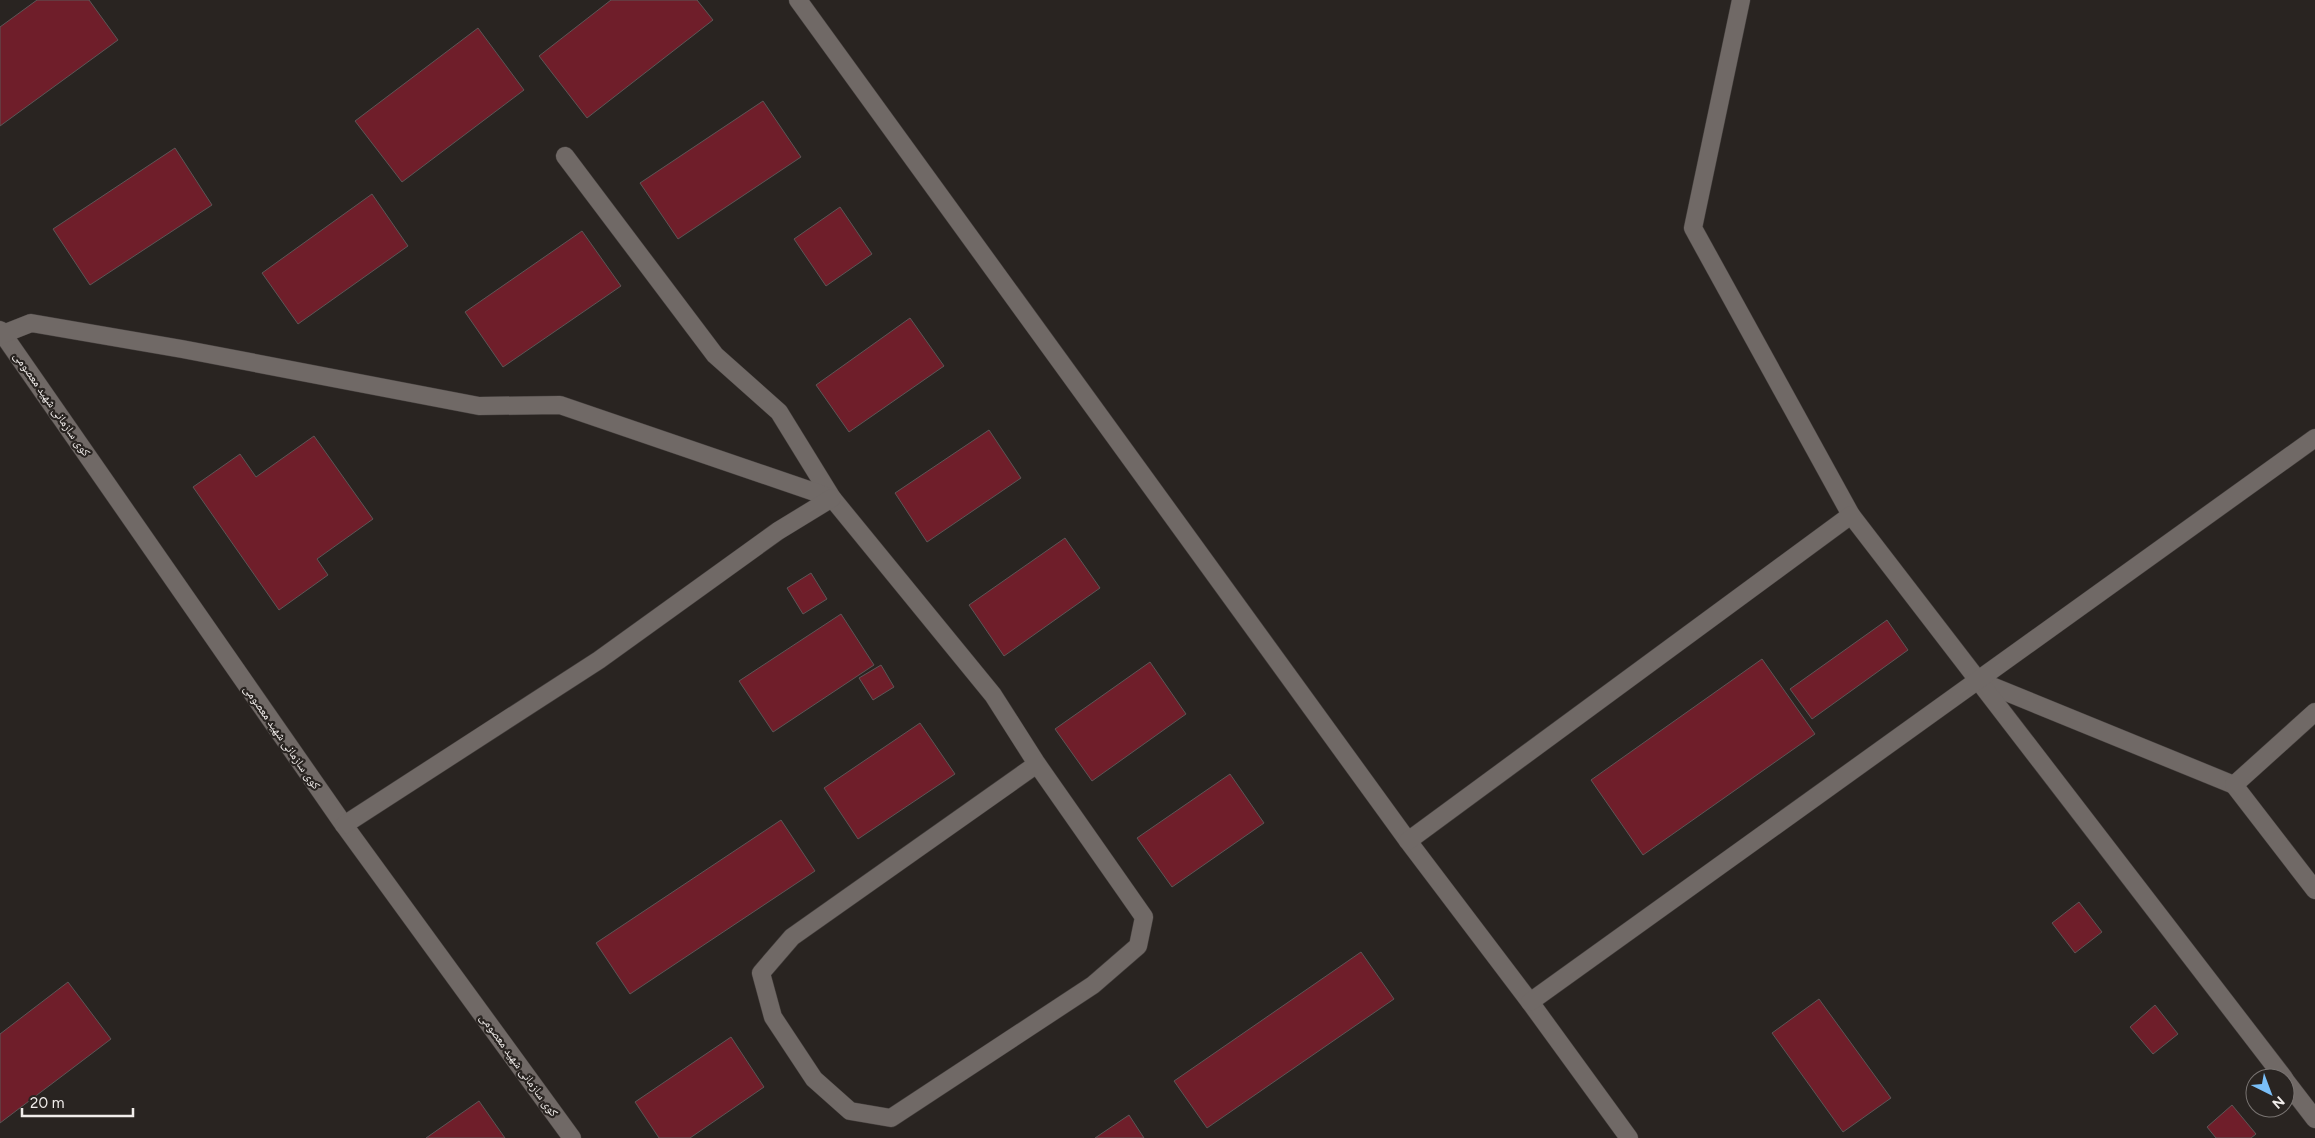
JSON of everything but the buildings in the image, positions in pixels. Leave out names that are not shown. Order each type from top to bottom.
[{"type":"lane","points":[[798,0],[1408,842],[1530,1002],[1629,1138]]},
{"type":"lane","points":[[1741,0],[1693,228],[1851,515],[2276,1068]]},
{"type":"lane","points":[[565,156],[715,355],[779,412],[832,498],[993,695],[1037,764],[1144,917],[1138,946],[1093,985],[891,1118],[850,1111],[814,1079],[773,1018],[761,973],[792,937],[1037,764]]},
{"type":"lane","points":[[2,332],[31,323],[182,348],[479,406],[560,405],[832,498]]},
{"type":"lane","name":"کوی سازمانی شهید معصومی","points":[[2,332],[344,825],[572,1138]]},
{"type":"lane","points":[[1530,1002],[2315,438]]},
{"type":"lane","points":[[344,825],[599,660],[778,531],[832,498]]},
{"type":"lane","points":[[1408,842],[1851,515]]},
{"type":"lane","points":[[1977,680],[2234,784],[2315,890]]},
{"type":"lane","points":[[2234,784],[2315,712]]},
{"type":"lane","points":[[2295,1093],[2315,1119]]}]
